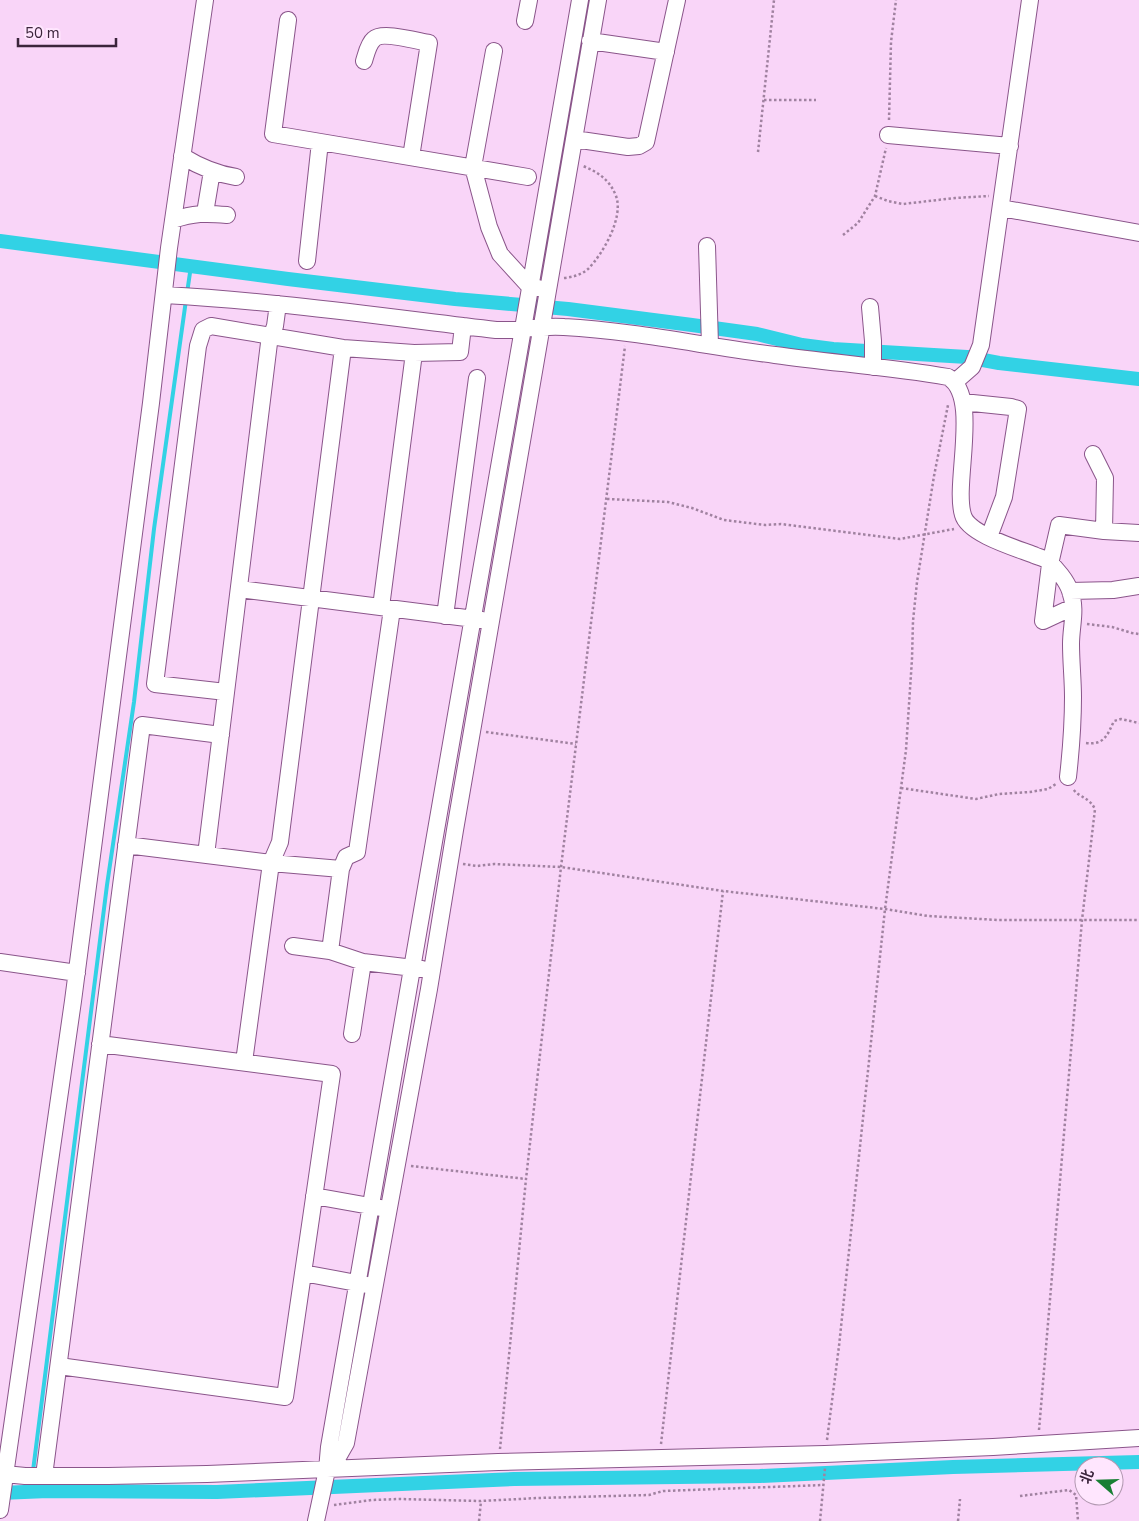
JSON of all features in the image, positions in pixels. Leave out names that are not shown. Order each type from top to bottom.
[{"type":"street","points":[[0,1509],[76,973],[169,248],[205,0]]},
{"type":"street","points":[[526,21],[529,0]]},
{"type":"street","points":[[318,1514],[580,0]]},
{"type":"street","points":[[327,1470],[338,1457],[346,1443],[432,971],[449,862],[598,0]]},
{"type":"street","points":[[574,139],[628,147],[639,146],[646,142],[677,0]]},
{"type":"street","points":[[956,381],[972,367],[981,345],[1030,0]]},
{"type":"street","points":[[288,20],[273,134],[528,177]]},
{"type":"street","points":[[364,61],[374,39],[383,35],[429,43],[411,157]]},
{"type":"street","points":[[590,41],[666,52]]},
{"type":"street","points":[[494,52],[473,168],[489,228],[500,254],[529,292]]},
{"type":"street","points":[[888,135],[1010,146]]},
{"type":"street","points":[[307,261],[320,142]]},
{"type":"street","points":[[182,156],[199,167],[222,175],[236,177]]},
{"type":"street","points":[[205,213],[212,171]]},
{"type":"street","points":[[1002,202],[1139,233]]},
{"type":"street","points":[[173,220],[190,214],[227,215]]},
{"type":"street","points":[[707,246],[709,340]]},
{"type":"street","points":[[529,292],[548,288]]},
{"type":"street","points":[[164,295],[278,304],[496,330],[522,330],[542,321],[709,340],[774,355],[873,363],[948,377],[956,381],[962,394],[964,420],[960,503],[963,517],[970,526],[989,536],[1047,560],[1059,573],[1073,608],[1071,638],[1072,741],[1068,777]]},
{"type":"street","points":[[206,855],[269,343],[275,326],[278,304]]},
{"type":"street","points":[[870,307],[874,341],[873,363]]},
{"type":"street","points":[[226,692],[155,684],[198,346],[203,330],[211,326],[343,348],[414,353],[460,352],[463,326]]},
{"type":"street","points":[[244,1062],[271,863],[280,842],[343,348]]},
{"type":"street","points":[[330,950],[341,869],[346,857],[358,852],[414,353]]},
{"type":"street","points":[[445,616],[477,378]]},
{"type":"street","points":[[962,402],[1011,407],[1018,410],[1004,497],[989,536]]},
{"type":"street","points":[[1093,454],[1105,478],[1104,531]]},
{"type":"street","points":[[1139,532],[1104,531],[1059,525],[1050,564],[1043,621],[1113,590],[1139,586]]},
{"type":"street","points":[[239,589],[491,622]]},
{"type":"street","points":[[36,1476],[59,1366],[142,725],[221,735]]},
{"type":"street","points":[[126,845],[271,863],[341,869]]},
{"type":"street","points":[[293,946],[330,950],[363,962],[432,971]]},
{"type":"street","points":[[0,962],[76,973]]},
{"type":"street","points":[[352,1034],[363,962]]},
{"type":"street","points":[[59,1366],[285,1397],[332,1074],[100,1044]]},
{"type":"street","points":[[314,1196],[388,1209]]},
{"type":"street","points":[[303,1273],[374,1286]]},
{"type":"street","points":[[5,1478],[207,1474],[498,1462],[825,1454],[993,1447],[1139,1438]]},
{"type":"path","points":[[758,152],[774,0]]},
{"type":"path","points":[[843,236],[858,223],[875,196],[883,168],[888,135],[891,42],[896,0]]},
{"type":"path","points":[[764,100],[816,100]]},
{"type":"path","points":[[548,288],[588,269],[607,243],[617,216],[617,197],[608,181],[596,172],[570,161]]},
{"type":"path","points":[[875,196],[903,204],[980,196],[1002,202]]},
{"type":"path","points":[[498,1462],[526,1179],[561,866],[626,332]]},
{"type":"path","points":[[825,1454],[839,1346],[885,909],[906,750],[913,620],[925,535],[947,409],[956,381]]},
{"type":"path","points":[[607,499],[668,502],[692,508],[724,520],[765,525],[781,524],[900,539],[970,526]]},
{"type":"path","points":[[1073,608],[1112,627],[1132,634],[1139,634]]},
{"type":"path","points":[[1072,741],[1096,744],[1107,737],[1114,721],[1121,719],[1139,722]]},
{"type":"path","points":[[472,730],[576,744]]},
{"type":"path","points":[[901,788],[976,800],[999,794],[1048,789],[1068,777],[1071,788],[1076,793],[1090,800],[1095,809],[1082,920],[1038,1443]]},
{"type":"path","points":[[449,862],[477,866],[494,864],[561,866],[723,891],[885,909],[928,916],[998,920],[1139,920]]},
{"type":"path","points":[[660,1458],[723,891]]},
{"type":"path","points":[[396,1165],[526,1179]]},
{"type":"path","points":[[318,1514],[372,1500],[481,1501],[649,1495],[663,1491],[823,1485],[820,1521]]},
{"type":"path","points":[[1020,1496],[1069,1490],[1076,1495],[1078,1521]]},
{"type":"path","points":[[958,1521],[960,1499]]},
{"type":"path","points":[[479,1521],[481,1501]]},
{"type":"waterway","points":[[0,241],[288,279],[455,299],[568,309],[692,325],[757,334],[802,345],[833,349],[967,357],[999,363],[1139,379]]},
{"type":"waterway","points":[[187,293],[191,266]]},
{"type":"waterway","points":[[33,1471],[107,885],[134,702],[154,529],[186,300]]},
{"type":"waterway","points":[[0,1493],[48,1491],[217,1492],[514,1479],[760,1476],[953,1467],[1139,1462]]},
{"type":"waterway","points":[[30,1492],[32,1480]]}]
